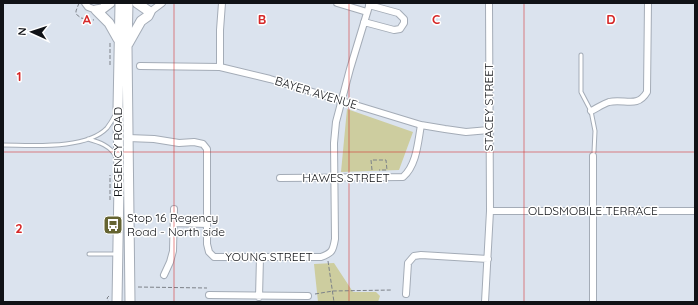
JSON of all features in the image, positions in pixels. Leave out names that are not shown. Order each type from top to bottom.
[{"type":"main road","points":[[96,10],[102,9],[110,3]]},
{"type":"main road","name":"REGENCY ROAD","points":[[118,298],[117,254],[119,163],[114,40],[120,3]]},
{"type":"main road","name":"REGENCY ROAD","points":[[128,3],[127,47],[130,302]]},
{"type":"main road","points":[[127,47],[141,21],[148,16],[150,12],[137,3]]},
{"type":"main road","points":[[96,10],[109,23],[114,40]]},
{"type":"main road","points":[[118,138],[128,138]]},
{"type":"main road","points":[[117,254],[129,254]]},
{"type":"main road","points":[[111,302],[118,298]]},
{"type":"street","points":[[85,3],[88,7],[96,10]]},
{"type":"street","points":[[150,12],[162,3]]},
{"type":"street","points":[[220,67],[222,3]]},
{"type":"street","points":[[336,3],[367,12]]},
{"type":"street","name":"STACEY STREET","points":[[485,302],[490,211],[489,3]]},
{"type":"street","points":[[591,111],[609,102],[637,102],[643,99],[647,92],[648,3]]},
{"type":"street","points":[[364,22],[394,30],[400,29],[404,23],[404,18],[398,13],[369,4]]},
{"type":"street","name":"YOUNG STREET","points":[[128,138],[154,139],[179,143],[194,142],[202,144],[206,149],[207,244],[209,252],[214,257],[321,257],[328,254],[333,250],[334,239],[336,122],[369,4]]},
{"type":"street","name":"BAYER AVENUE","points":[[140,66],[220,67],[270,79],[421,125],[445,130],[466,132],[489,130]]},
{"type":"street","name":"HAWES STREET","points":[[280,178],[404,177],[409,172],[413,164],[421,125]]},
{"type":"street","points":[[594,154],[594,302]]},
{"type":"street","points":[[164,275],[173,256],[174,209]]},
{"type":"street","name":"OLDSMOBILE TERRACE","points":[[490,211],[695,211]]},
{"type":"street","points":[[174,223],[207,224]]},
{"type":"street","points":[[406,294],[408,263],[414,256],[421,255],[488,259]]},
{"type":"street","points":[[259,296],[260,257]]},
{"type":"street","points":[[211,295],[308,296]]},
{"type":"lane","points":[[581,55],[582,92],[591,111],[595,131],[594,154]]},
{"type":"lane","points":[[3,145],[60,145],[88,139],[107,127],[118,109]]},
{"type":"lane","points":[[88,139],[107,146],[115,154],[119,163]]},
{"type":"lane","points":[[89,254],[117,254]]},
{"type":"path","points":[[79,3],[76,14],[81,18],[95,21]]},
{"type":"path","points":[[110,70],[114,40]]},
{"type":"path","points":[[372,170],[371,160],[386,160],[387,170],[379,170]]},
{"type":"path","points":[[328,254],[334,302]]},
{"type":"path","points":[[135,287],[207,288],[211,295]]},
{"type":"path","points":[[308,296],[333,291],[392,290]]},
{"type":"green space","points":[[347,109],[413,132],[399,170],[341,172]]},
{"type":"green space","points":[[334,263],[353,292],[376,292],[380,296],[378,302],[318,302],[314,264]]},
{"type":"place","name":"Stop 16 Regency Road - North side","points":[[113,225]]}]
